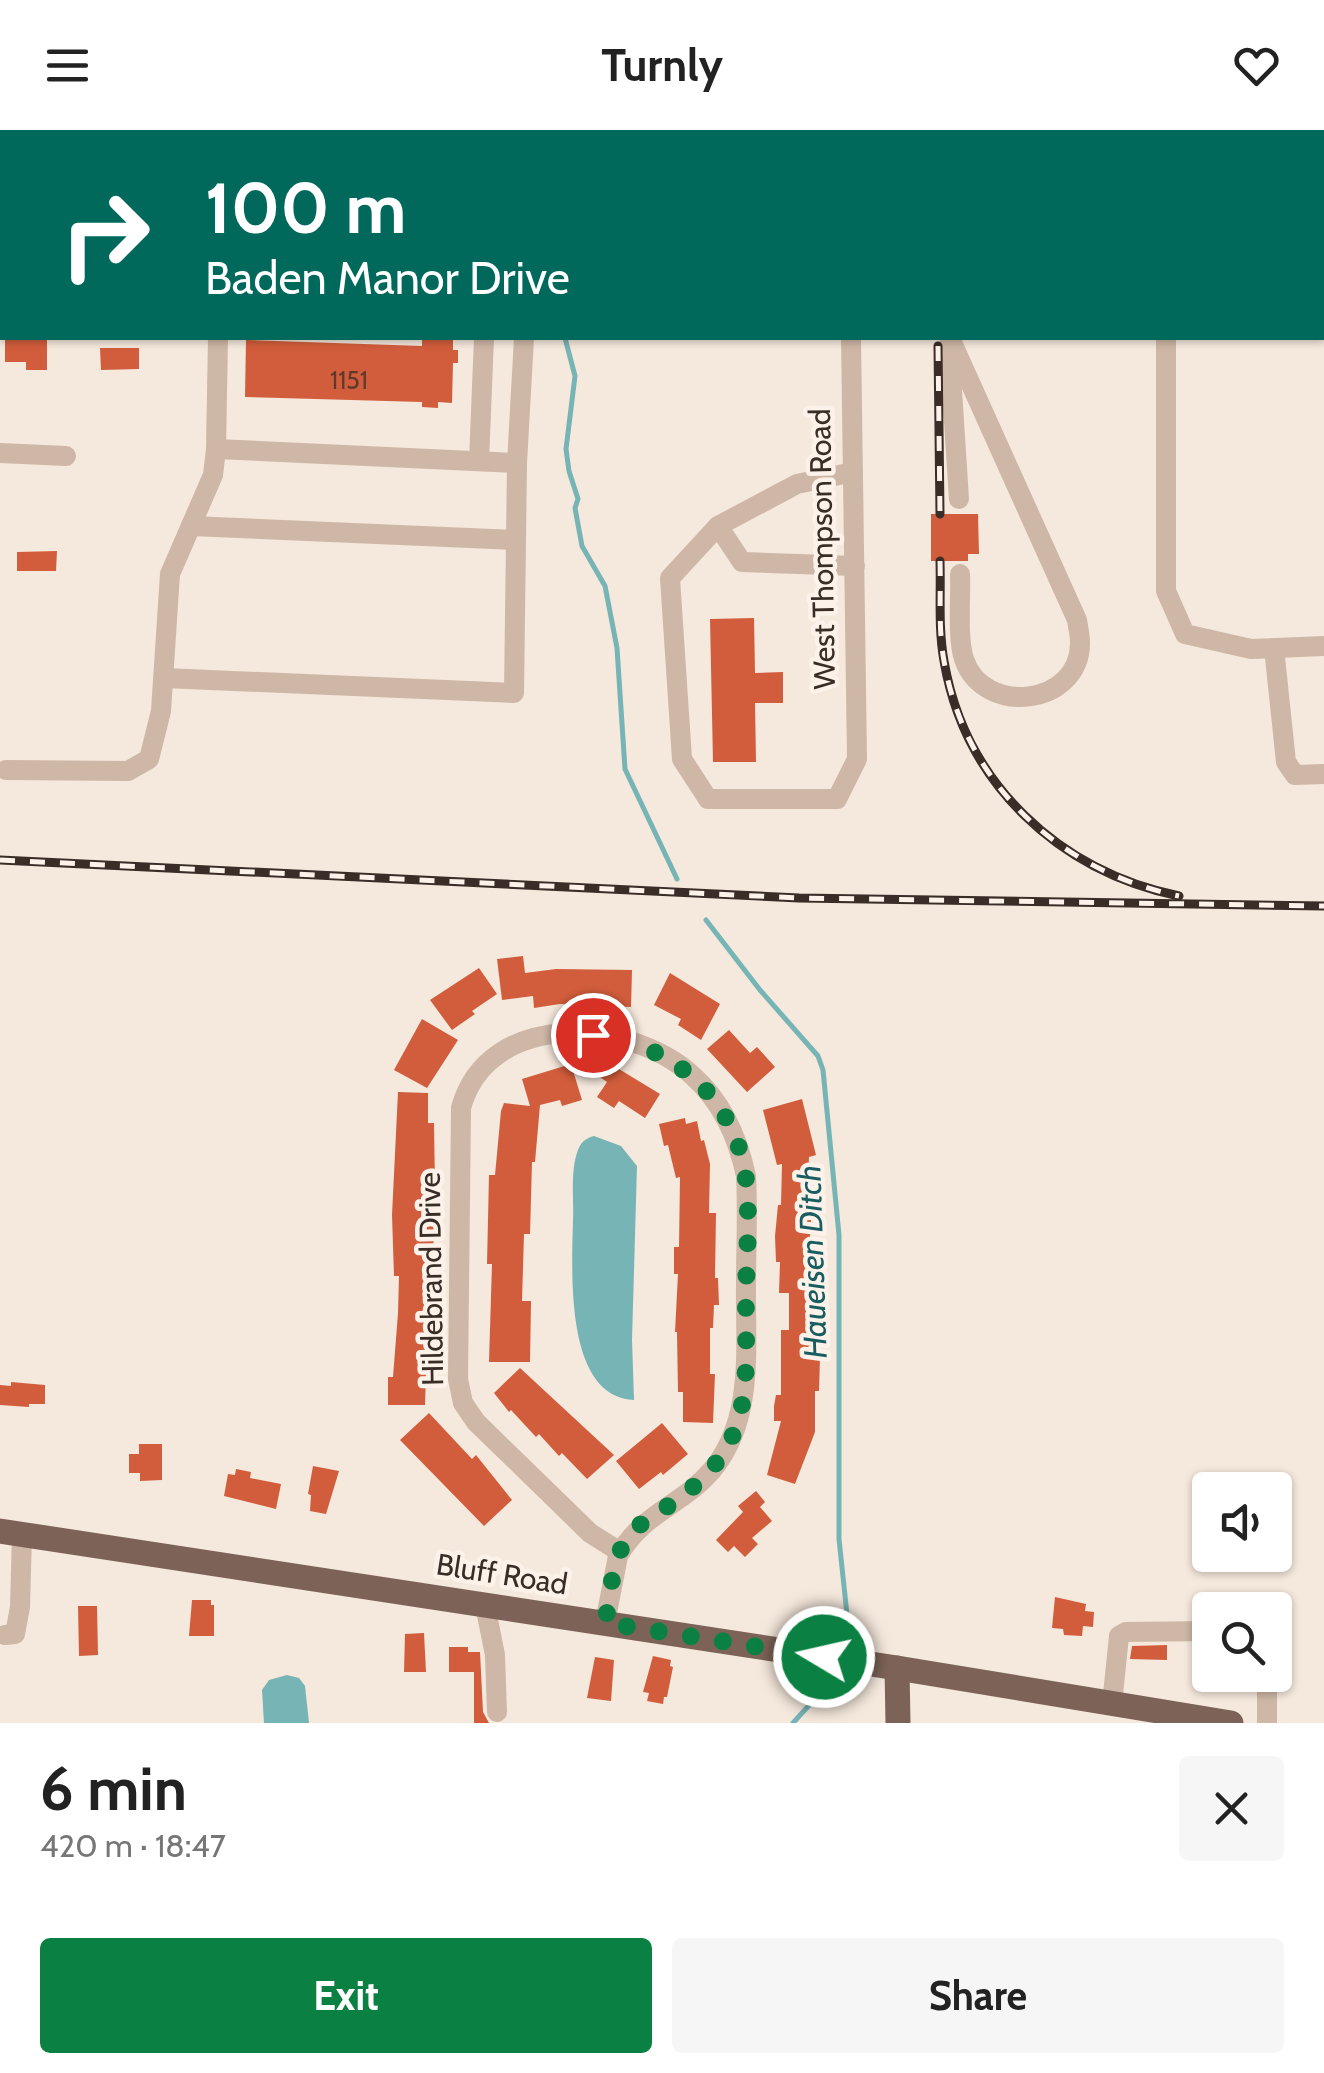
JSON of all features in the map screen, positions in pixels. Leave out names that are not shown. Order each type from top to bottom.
[{"type":"main road","name":"Bluff Road","points":[[11,1533],[1231,1723]]},
{"type":"main road","points":[[897,1668],[898,1723]]},
{"type":"street","points":[[6,770],[128,772],[149,759],[161,711],[170,574],[213,474],[218,340]]},
{"type":"street","points":[[480,461],[484,340]]},
{"type":"street","points":[[164,678],[514,693],[517,463],[524,340]]},
{"type":"street","name":"West Thompson Road","points":[[718,526],[670,578],[682,759],[708,799],[837,799],[857,759],[852,340]]},
{"type":"street","points":[[949,340],[959,499]]},
{"type":"street","points":[[950,340],[1077,620],[1081,646],[1071,672],[1054,689],[1032,697],[1007,697],[986,690],[970,671],[963,657],[960,574]]},
{"type":"street","points":[[1166,340],[1166,591],[1185,634],[1251,649],[1324,646]]},
{"type":"street","points":[[216,449],[517,463]]},
{"type":"street","points":[[0,454],[66,456]]},
{"type":"street","points":[[853,472],[798,484],[718,526],[742,562],[854,566]]},
{"type":"street","points":[[191,526],[516,540]]},
{"type":"street","points":[[1274,648],[1286,762],[1295,775],[1324,774]]},
{"type":"street","name":"Hildebrand Drive","points":[[546,1035],[608,1037],[652,1049],[678,1064],[703,1086],[723,1113],[742,1159],[746,1192],[745,1381],[738,1420],[710,1473],[642,1523],[620,1552],[590,1533],[476,1422],[460,1392],[460,1121],[464,1096],[484,1064],[511,1044],[546,1035]]},
{"type":"street","points":[[6,1635],[15,1634],[20,1607],[11,1533]]},
{"type":"street","points":[[605,1623],[620,1552]]},
{"type":"street","points":[[485,1604],[495,1656],[497,1712]]},
{"type":"street","points":[[1112,1704],[1119,1636],[1126,1632],[1192,1631]]},
{"type":"street","points":[[1267,1692],[1267,1723]]},
{"type":"water","points":[[594,1136],[621,1146],[637,1166],[634,1400],[611,1393],[595,1378],[577,1328],[572,1269],[573,1176],[579,1147]]},
{"type":"water","points":[[287,1675],[299,1678],[305,1686],[309,1723],[264,1723],[262,1690],[269,1680]]},
{"type":"building","points":[[5,340],[47,340],[47,370],[26,370],[26,362],[5,362]]},
{"type":"building","points":[[246,340],[422,346],[422,340],[453,340],[458,363],[453,363],[452,403],[438,402],[438,408],[422,407],[422,402],[245,397]]},
{"type":"building","points":[[100,348],[139,348],[139,369],[101,370]]},
{"type":"building","points":[[931,514],[978,514],[979,554],[968,554],[968,561],[931,561]]},
{"type":"building","points":[[57,551],[56,571],[17,571],[17,552]]},
{"type":"building","points":[[754,618],[755,673],[783,672],[783,703],[755,703],[756,762],[713,762],[710,619]]},
{"type":"building","points":[[523,956],[525,973],[556,969],[632,970],[631,1007],[560,1004],[534,1008],[533,996],[502,1000],[497,959]]},
{"type":"building","points":[[479,968],[497,994],[452,1030],[430,1000]]},
{"type":"building","points":[[670,973],[720,1004],[701,1040],[678,1025],[681,1019],[654,1005]]},
{"type":"building","points":[[422,1019],[458,1040],[427,1088],[394,1070]]},
{"type":"building","points":[[729,1030],[750,1053],[757,1047],[775,1067],[747,1092],[707,1049]]},
{"type":"building","points":[[609,1063],[660,1094],[645,1118],[619,1101],[614,1108],[597,1097],[607,1082],[600,1077]]},
{"type":"building","points":[[571,1064],[582,1100],[562,1106],[560,1100],[540,1105],[532,1162],[530,1234],[524,1234],[522,1301],[531,1301],[530,1362],[489,1362],[492,1264],[487,1264],[489,1175],[495,1175],[501,1111],[504,1103],[530,1106],[522,1079]]},
{"type":"building","points":[[398,1092],[428,1093],[428,1123],[434,1123],[435,1187],[430,1187],[430,1220],[434,1220],[434,1235],[427,1314],[434,1314],[434,1341],[431,1373],[426,1373],[425,1405],[388,1405],[388,1377],[393,1377],[398,1313],[399,1276],[394,1276],[392,1215]]},
{"type":"building","points":[[802,1099],[816,1155],[809,1157],[807,1204],[812,1204],[810,1237],[816,1237],[820,1357],[815,1432],[795,1484],[767,1475],[781,1421],[774,1421],[774,1406],[776,1395],[781,1395],[781,1330],[789,1330],[789,1293],[779,1293],[780,1262],[776,1262],[782,1164],[777,1165],[763,1110]]},
{"type":"building","points":[[685,1118],[686,1124],[697,1121],[701,1141],[704,1140],[710,1164],[709,1213],[716,1213],[715,1278],[719,1305],[714,1305],[710,1328],[710,1374],[715,1374],[713,1423],[683,1422],[683,1392],[678,1392],[678,1274],[674,1274],[674,1247],[679,1247],[680,1177],[676,1178],[659,1124]]},
{"type":"building","points":[[520,1368],[614,1455],[587,1479],[539,1434],[536,1437],[494,1393]]},
{"type":"building","points":[[11,1382],[45,1385],[45,1404],[0,1405],[0,1385],[11,1386]]},
{"type":"building","points":[[429,1413],[472,1459],[476,1455],[512,1500],[484,1526],[400,1440]]},
{"type":"building","points":[[662,1423],[688,1454],[639,1489],[616,1461]]},
{"type":"building","points":[[139,1444],[162,1444],[162,1480],[140,1481],[140,1473],[129,1473],[129,1454],[139,1454]]},
{"type":"building","points":[[313,1466],[339,1471],[326,1514],[310,1511],[308,1494]]},
{"type":"building","points":[[236,1469],[251,1472],[250,1478],[281,1484],[276,1509],[224,1496],[228,1474],[235,1475]]},
{"type":"building","points":[[756,1491],[765,1502],[760,1507],[772,1521],[752,1538],[758,1544],[745,1557],[734,1546],[728,1552],[716,1540],[743,1512],[738,1506]]},
{"type":"building","points":[[1055,1597],[1086,1604],[1085,1611],[1094,1612],[1093,1627],[1083,1626],[1082,1636],[1064,1635],[1063,1629],[1052,1628]]},
{"type":"building","points":[[192,1600],[211,1600],[214,1636],[189,1636]]},
{"type":"building","points":[[78,1606],[97,1606],[98,1655],[79,1656]]},
{"type":"building","points":[[424,1633],[426,1672],[404,1672],[405,1634]]},
{"type":"building","points":[[1167,1645],[1167,1660],[1130,1659],[1132,1646]]},
{"type":"building","points":[[449,1647],[468,1647],[468,1652],[480,1652],[483,1712],[489,1723],[474,1723],[474,1672],[449,1672]]},
{"type":"building","points":[[653,1656],[671,1660],[673,1667],[663,1704],[647,1701],[649,1693],[643,1692]]},
{"type":"building","points":[[595,1657],[614,1660],[611,1701],[587,1698]]},
{"type":"waterway","name":"Haueisen Ditch","points":[[566,340],[575,376],[566,449],[569,471],[578,499],[575,508],[582,546],[605,586],[617,648],[625,769],[677,879]]},
{"type":"waterway","name":"Haueisen Ditch","points":[[706,920],[818,1056],[823,1070],[839,1235],[839,1539],[850,1643]]},
{"type":"waterway","name":"Haueisen Ditch","points":[[793,1723],[812,1702],[845,1679]]},
{"type":"railway","points":[[938,346],[940,514]]},
{"type":"railway","points":[[940,561],[940,624],[955,705],[973,746],[996,783],[1024,815],[1057,843],[1135,884],[1179,896]]},
{"type":"railway","points":[[0,860],[799,898],[1324,906]]},
{"type":"route","points":[[593,1035],[652,1049],[691,1074],[723,1113],[746,1176],[745,1381],[734,1433],[710,1473],[630,1535],[618,1556],[605,1623],[824,1657]]}]
